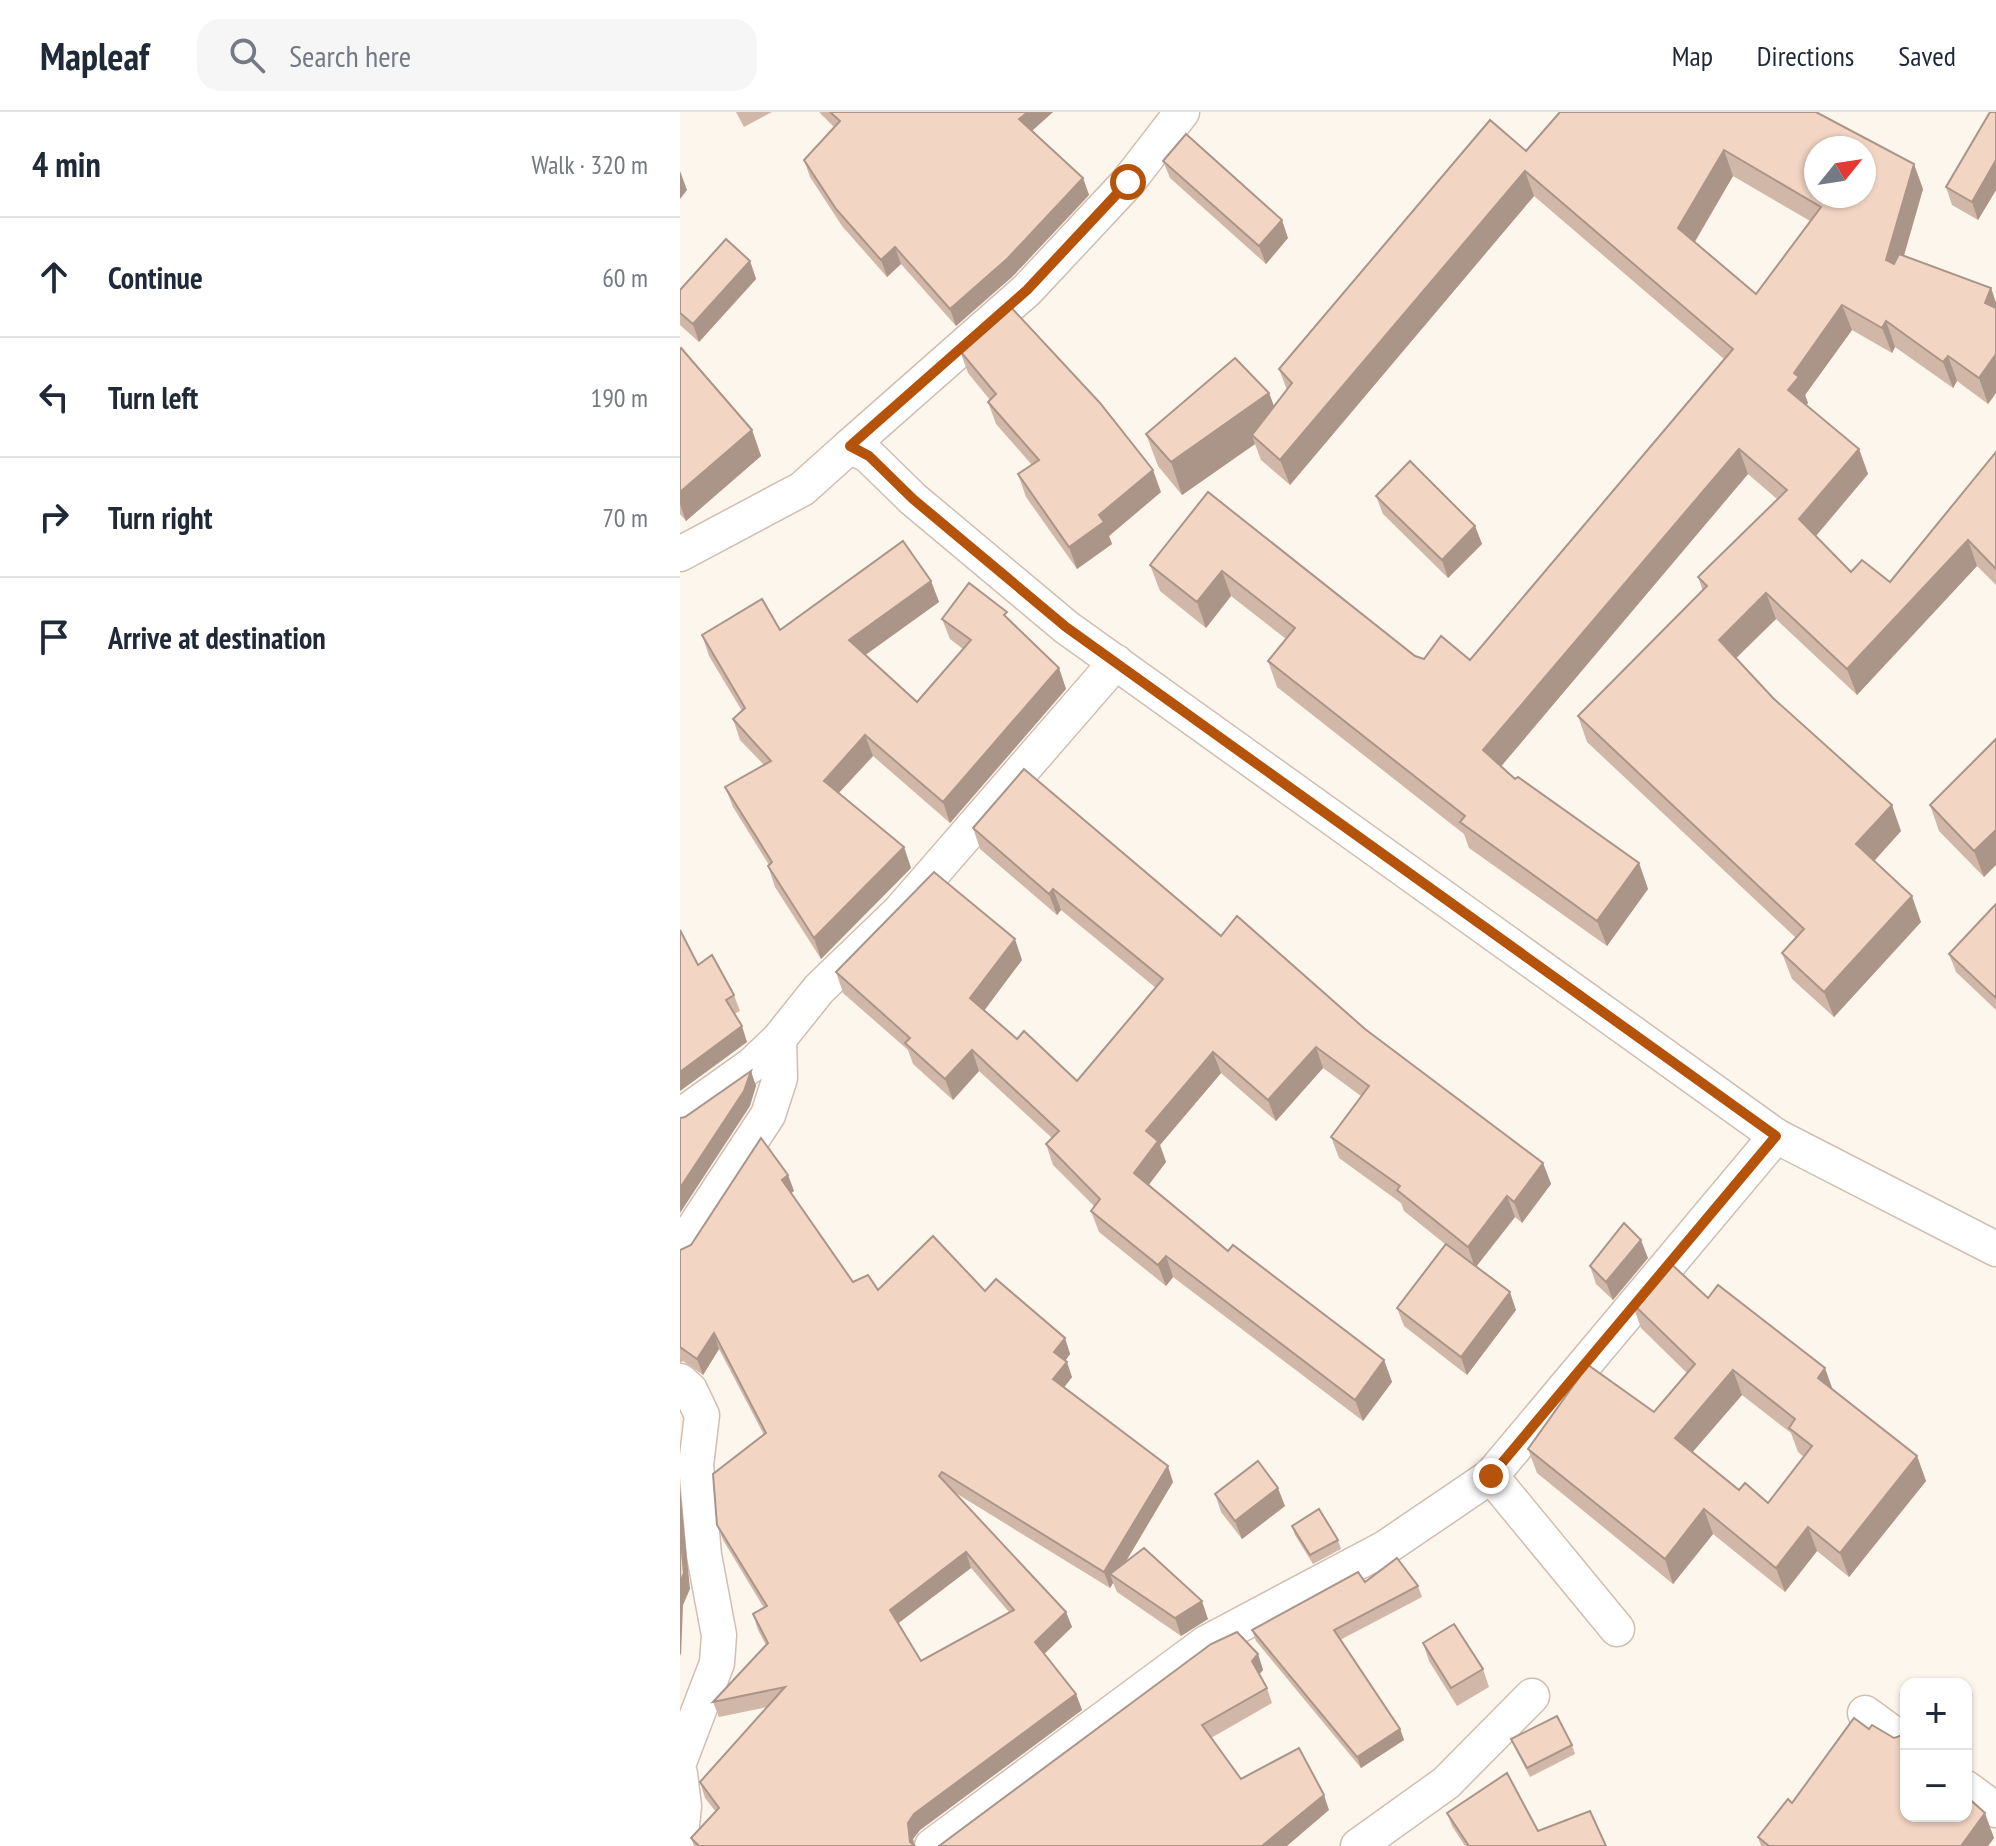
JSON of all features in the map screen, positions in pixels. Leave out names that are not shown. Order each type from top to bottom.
[{"type":"street","points":[[680,554],[802,489],[1027,290],[1128,182],[1180,113]]},
{"type":"street","points":[[850,446],[869,456],[913,499],[1066,627],[1776,1136],[1996,1249]]},
{"type":"street","points":[[680,1116],[753,1064],[779,1039],[819,989],[900,911],[1116,662]]},
{"type":"street","points":[[680,1249],[768,1115],[780,1078],[779,1039]]},
{"type":"street","points":[[932,1846],[1206,1643],[1385,1548],[1491,1476],[1776,1136]]},
{"type":"street","points":[[680,1381],[690,1390],[702,1415],[696,1465],[704,1555],[719,1635],[717,1663],[680,1760]]},
{"type":"street","points":[[1491,1476],[1617,1629]]},
{"type":"street","points":[[1358,1846],[1446,1783],[1532,1696]]},
{"type":"street","points":[[1865,1713],[1900,1739]]},
{"type":"street","points":[[680,1774],[684,1806],[680,1844]]},
{"type":"street","points":[[1972,1792],[1996,1810]]},
{"type":"building","points":[[830,112],[1028,112],[1019,119],[1083,178],[1007,259],[950,309],[895,247],[881,260],[836,209],[804,160],[840,121]]},
{"type":"building","points":[[1560,112],[1816,112],[1861,136],[1804,136],[1804,197],[1724,150],[1678,228],[1756,294],[1820,208],[1876,208],[1876,144],[1914,164],[1886,260],[1894,264],[1899,254],[1991,288],[1985,303],[1996,308],[1996,354],[1979,378],[1948,356],[1943,362],[1886,321],[1882,328],[1842,305],[1794,373],[1799,377],[1788,390],[1859,449],[1799,519],[1851,572],[1862,560],[1890,582],[1996,452],[1996,569],[1968,540],[1847,669],[1766,593],[1719,640],[1773,698],[1892,805],[1856,844],[1912,896],[1824,992],[1782,953],[1804,929],[1578,716],[1707,586],[1698,577],[1787,490],[1739,449],[1483,750],[1515,779],[1518,777],[1639,863],[1597,921],[1460,822],[1465,816],[1268,661],[1295,628],[1222,571],[1197,602],[1150,565],[1208,492],[1415,656],[1424,659],[1441,636],[1470,660],[1733,349],[1525,171],[1280,460],[1252,435],[1292,383],[1279,369],[1490,120],[1526,151]]},
{"type":"building","points":[[1990,112],[1996,112],[1996,160],[1972,202],[1946,187]]},
{"type":"building","points":[[1186,134],[1282,220],[1259,246],[1163,161]]},
{"type":"building","points":[[726,239],[750,261],[693,324],[680,313],[680,290]]},
{"type":"building","points":[[1008,304],[1100,403],[1153,470],[1099,515],[1104,522],[1069,547],[1018,474],[1039,460],[988,402],[996,394],[960,351],[978,337],[975,333]]},
{"type":"building","points":[[680,349],[752,430],[680,492]]},
{"type":"building","points":[[1235,358],[1269,393],[1171,462],[1146,434]]},
{"type":"building","points":[[1410,461],[1475,526],[1442,560],[1376,496]]},
{"type":"building","points":[[903,541],[931,581],[849,640],[917,702],[971,640],[942,619],[969,583],[1007,612],[1004,615],[1059,668],[943,802],[865,735],[824,781],[904,847],[814,938],[768,866],[772,862],[725,787],[771,761],[733,719],[745,708],[702,635],[762,599],[780,630]]},
{"type":"building","points":[[1996,739],[1996,830],[1974,851],[1930,805]]},
{"type":"building","points":[[1024,769],[1221,936],[1237,916],[1365,1029],[1543,1163],[1514,1202],[1507,1196],[1468,1247],[1397,1190],[1400,1186],[1331,1137],[1369,1086],[1316,1047],[1268,1100],[1213,1052],[1146,1131],[1158,1141],[1134,1173],[1228,1251],[1233,1245],[1384,1360],[1355,1400],[1166,1256],[1158,1265],[1091,1211],[1100,1199],[1046,1144],[1059,1131],[972,1050],[945,1079],[905,1043],[910,1038],[836,972],[934,872],[1015,939],[970,998],[1017,1039],[1024,1031],[1077,1081],[1163,979],[1053,889],[1049,894],[973,828]]},
{"type":"building","points":[[1996,904],[1996,998],[1949,954]]},
{"type":"building","points":[[680,930],[698,965],[712,955],[734,995],[726,1000],[742,1026],[680,1072]]},
{"type":"building","points":[[751,1071],[744,1091],[680,1188],[680,1118]]},
{"type":"building","points":[[761,1138],[788,1175],[782,1180],[853,1282],[868,1275],[878,1290],[933,1236],[985,1291],[996,1279],[1065,1338],[1054,1352],[1067,1362],[1053,1379],[1168,1466],[1104,1572],[942,1472],[939,1476],[1066,1612],[1035,1642],[1076,1694],[914,1814],[908,1823],[910,1842],[915,1846],[699,1846],[691,1838],[719,1808],[700,1782],[785,1687],[713,1702],[768,1643],[753,1614],[767,1606],[717,1525],[713,1474],[766,1433],[714,1333],[697,1359],[680,1347],[680,1250],[691,1245]],"holes":[[[966,1552],[1014,1610],[921,1661],[890,1610]]]},
{"type":"building","points":[[1624,1223],[1641,1240],[1606,1282],[1590,1266]]},
{"type":"building","points":[[1446,1244],[1510,1292],[1461,1357],[1397,1308]]},
{"type":"building","points":[[1668,1261],[1708,1298],[1718,1285],[1825,1368],[1818,1378],[1917,1456],[1840,1553],[1808,1527],[1776,1568],[1704,1509],[1665,1559],[1528,1449],[1588,1365],[1654,1412],[1695,1364],[1632,1303]],"holes":[[[1733,1370],[1795,1419],[1789,1428],[1812,1446],[1768,1503],[1745,1483],[1739,1490],[1675,1438]]]},
{"type":"building","points":[[1258,1461],[1278,1488],[1235,1521],[1215,1494]]},
{"type":"building","points":[[1319,1509],[1338,1540],[1310,1555],[1292,1526]]},
{"type":"building","points":[[680,1530],[684,1573],[680,1583]]},
{"type":"building","points":[[1144,1548],[1202,1601],[1175,1618],[1110,1574]]},
{"type":"building","points":[[1397,1558],[1418,1586],[1334,1630],[1400,1729],[1357,1757],[1252,1630],[1358,1572],[1365,1582]]},
{"type":"building","points":[[1454,1624],[1483,1669],[1451,1688],[1423,1643]]},
{"type":"building","points":[[1237,1632],[1258,1654],[1252,1661],[1267,1688],[1202,1725],[1241,1779],[1299,1748],[1324,1795],[1262,1846],[939,1846],[1211,1644]]},
{"type":"building","points":[[1557,1716],[1572,1745],[1527,1768],[1511,1739]]},
{"type":"building","points":[[1854,1718],[1869,1729],[1872,1725],[1894,1738],[1900,1736],[1900,1822],[1972,1822],[1972,1801],[1985,1813],[1961,1846],[1769,1846],[1758,1837],[1788,1799],[1792,1803]]},
{"type":"building","points":[[1507,1773],[1538,1831],[1590,1811],[1606,1846],[1469,1846],[1447,1813]]},
{"type":"route","points":[[1128,182],[1027,290],[850,446],[869,456],[913,499],[1066,627],[1776,1136],[1596,1347],[1491,1476]]}]
